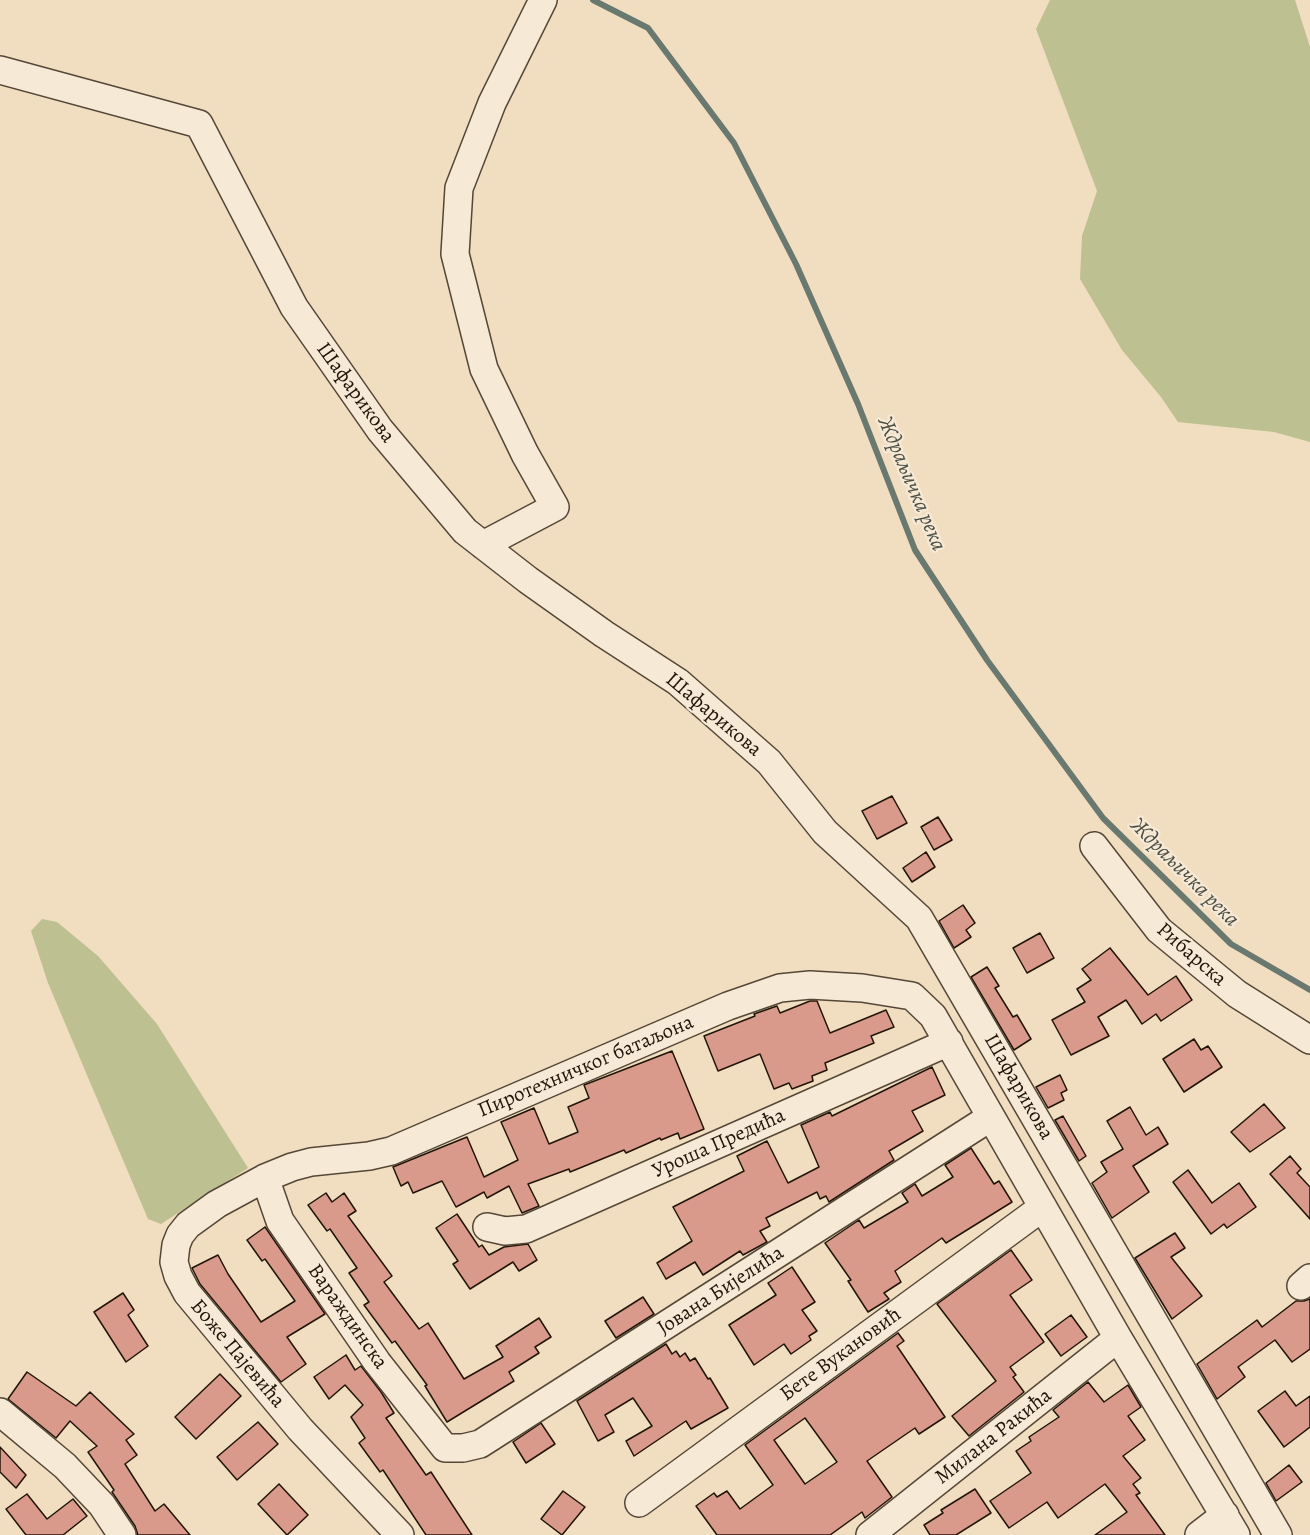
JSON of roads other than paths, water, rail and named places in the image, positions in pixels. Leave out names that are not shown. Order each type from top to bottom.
[{"type":"street","points":[[483,545],[555,507],[525,454],[484,369],[455,254],[459,188],[492,103],[543,0]]},
{"type":"street","name":"Шафарикова","points":[[0,70],[199,124],[294,307],[380,430],[465,531],[595,628],[678,682],[769,762],[825,832],[919,918],[1278,1535]]},
{"type":"street","name":"Рибарска","points":[[1094,846],[1159,930],[1238,994],[1310,1040]]},
{"type":"street","name":"Пиротехничког батаљона","points":[[265,1178],[311,1162],[369,1156],[391,1151],[728,1006],[780,988],[810,985],[862,988],[912,996],[933,1016],[949,1042]]},
{"type":"street","points":[[949,1042],[1118,1338],[1230,1525],[1199,1535]]},
{"type":"street","name":"Уроша Предића","points":[[487,1227],[505,1231],[526,1229],[949,1042]]},
{"type":"street","name":"Јована Бијелића","points":[[445,1448],[463,1448],[480,1444],[991,1117]]},
{"type":"street","name":"Вараждинска","points":[[265,1178],[280,1221],[377,1362],[445,1448]]},
{"type":"street","name":"Боже Пајевића","points":[[265,1178],[217,1204],[189,1225],[180,1235],[174,1262],[178,1276],[200,1311],[300,1429],[400,1535]]},
{"type":"street","name":"Бете Вукановић","points":[[639,1503],[1042,1207]]},
{"type":"street","name":"Милана Ракића","points":[[870,1535],[1118,1338]]},
{"type":"street","points":[[0,1412],[65,1466],[102,1505],[123,1535]]},
{"type":"waterway","name":"Ждраљичка река","points":[[593,0],[648,28],[734,143],[796,264],[858,404],[915,550],[987,660],[1103,818],[1231,944],[1310,990]]}]
